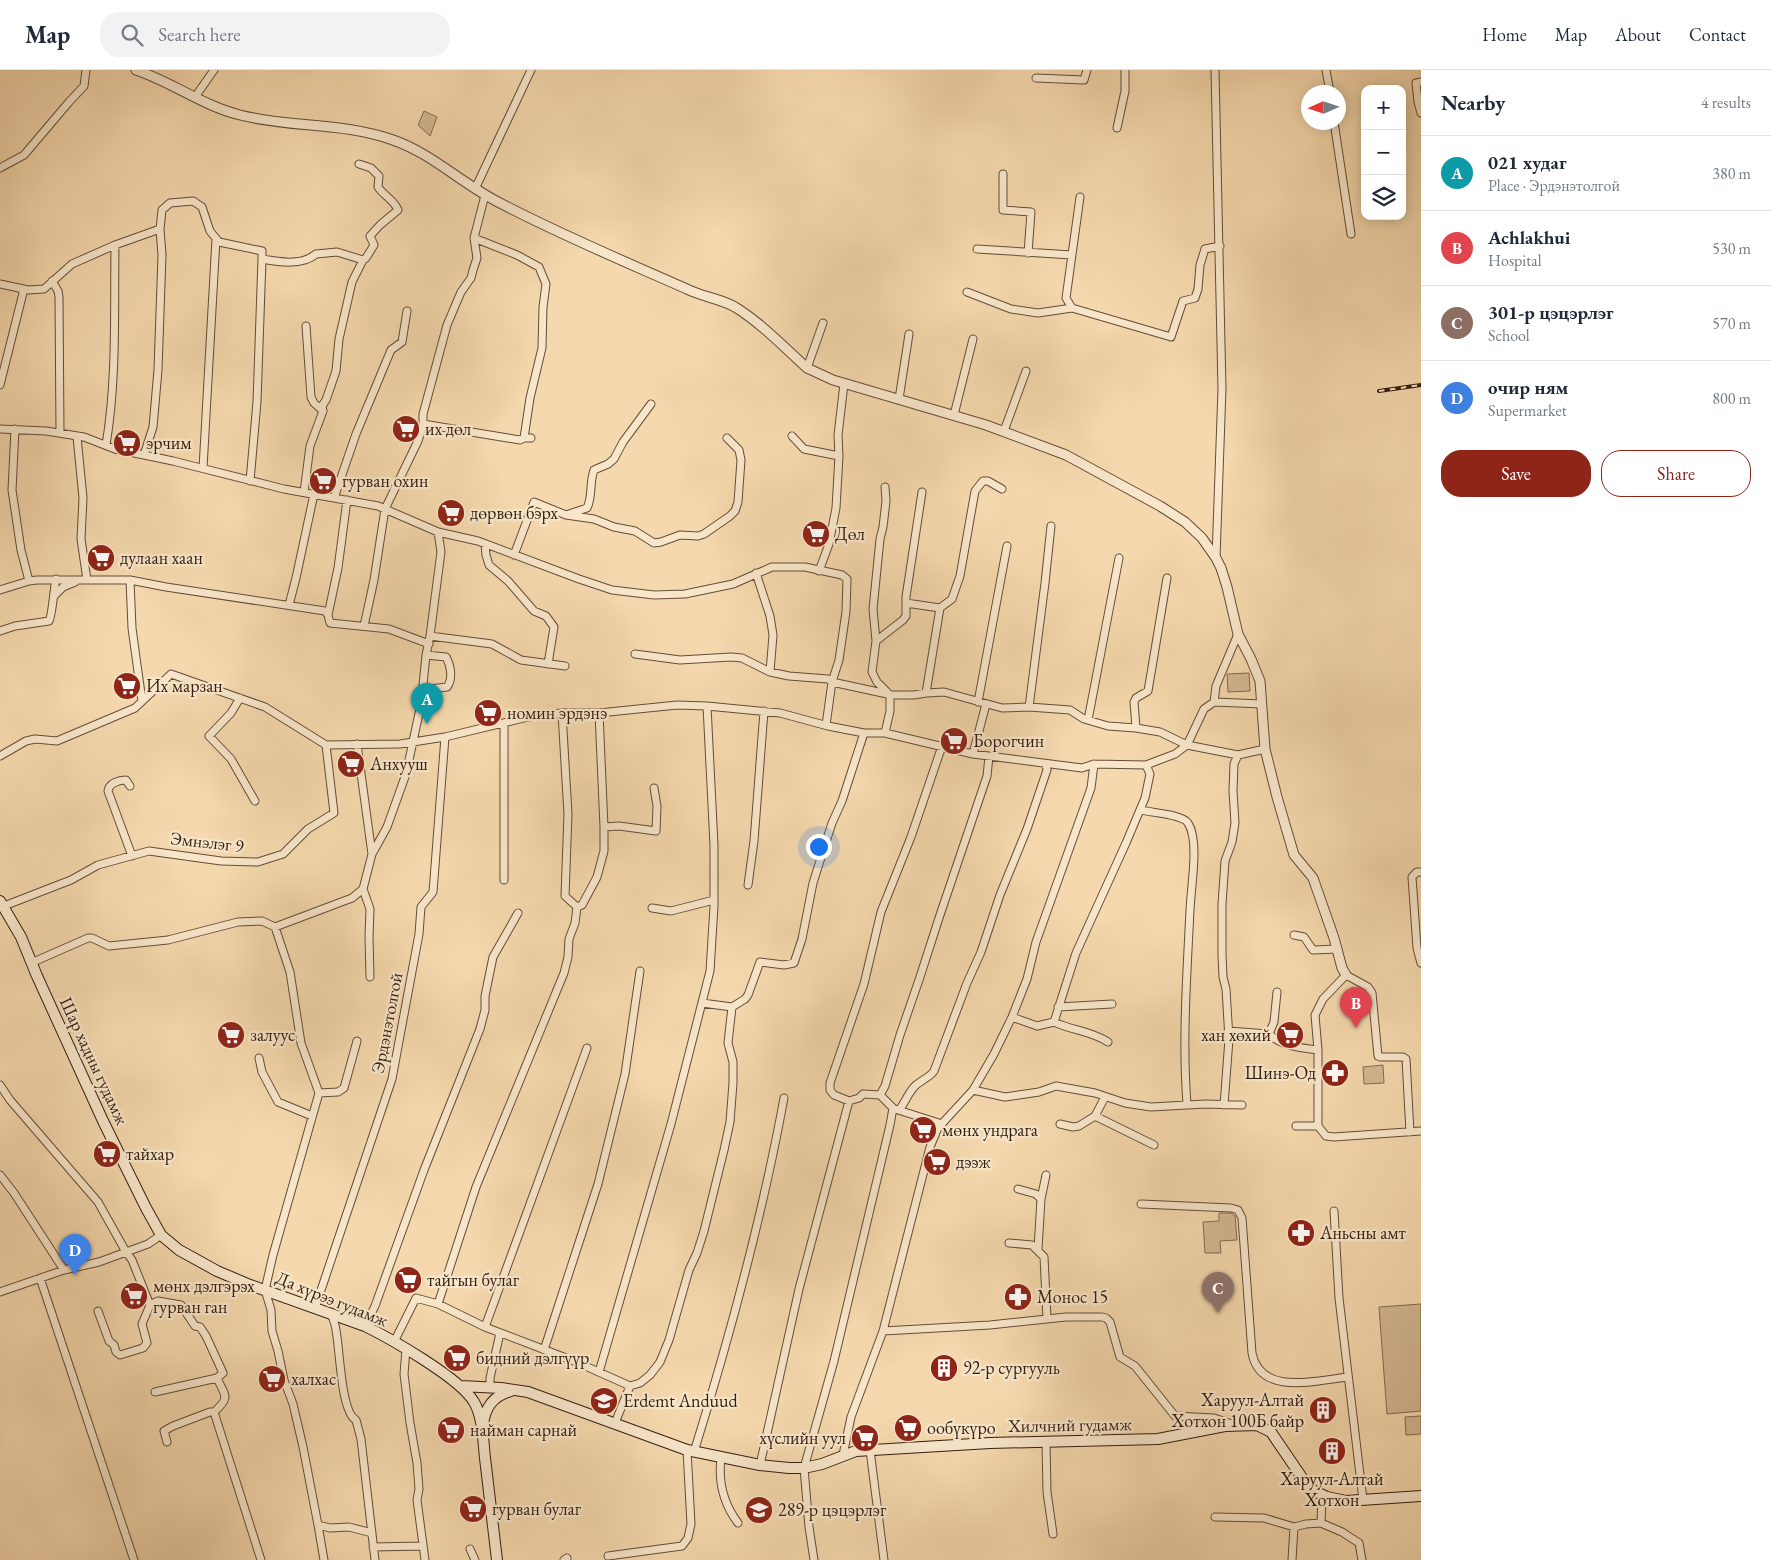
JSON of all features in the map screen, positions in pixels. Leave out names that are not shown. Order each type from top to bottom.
[{"type":"main road","name":"Шар хадны гудамж","points":[[2,904],[21,937],[110,1136],[161,1234]]},
{"type":"main road","name":"Да хүрээ гудамж","points":[[161,1234],[179,1250],[229,1276],[365,1326],[406,1349],[460,1386],[475,1402]]},
{"type":"main road","name":"Хилчний гудамж","points":[[460,1386],[518,1390],[690,1451],[760,1465],[789,1468],[804,1468],[830,1462],[852,1452],[870,1450],[990,1443],[1158,1439],[1234,1425],[1256,1425],[1271,1432],[1305,1482],[1314,1491],[1322,1495],[1341,1501],[1421,1496]]},
{"type":"main road","points":[[482,1434],[484,1416],[488,1406],[499,1395],[518,1390]]},
{"type":"main road","points":[[475,1402],[488,1406]]},
{"type":"main road","points":[[475,1402],[482,1434],[497,1560]]},
{"type":"street","points":[[0,168],[24,155],[68,102],[84,86],[86,70]]},
{"type":"street","points":[[136,70],[160,79],[218,108],[242,116],[354,129],[385,137],[424,154],[475,189],[524,215],[691,291],[730,304],[744,313],[807,368],[824,377],[1004,431],[1066,455],[1179,517],[1192,529],[1216,558],[1227,587],[1238,634],[1260,681],[1265,749],[1279,806],[1294,855],[1313,878],[1338,949],[1342,968],[1346,975],[1368,987],[1372,993],[1378,1056],[1403,1057],[1406,1059],[1410,1132]]},
{"type":"street","points":[[195,97],[214,70]]},
{"type":"street","points":[[475,189],[531,70]]},
{"type":"street","points":[[1036,78],[1084,80],[1087,70]]},
{"type":"street","points":[[1118,128],[1125,91],[1125,70]]},
{"type":"street","points":[[1215,70],[1222,389],[1216,558]]},
{"type":"street","points":[[1326,70],[1329,85]]},
{"type":"street","points":[[1421,82],[1416,83],[1421,113]]},
{"type":"street","points":[[1335,130],[1351,234]]},
{"type":"street","points":[[304,492],[310,446],[323,411],[322,406],[336,372],[339,339],[352,282],[363,260],[374,245],[370,236],[398,210],[396,204],[378,187],[379,176],[371,168],[359,164]]},
{"type":"street","points":[[1003,174],[1003,210],[1031,212],[1028,253]]},
{"type":"street","points":[[364,626],[374,580],[385,509],[418,441],[423,424],[422,414],[447,325],[461,292],[474,270],[477,258],[474,238],[485,195]]},
{"type":"street","points":[[1072,308],[1066,298],[1080,197]]},
{"type":"street","points":[[144,455],[152,427],[158,370],[162,255],[160,229],[162,210],[170,203],[193,201],[202,208],[210,231],[219,242],[262,251],[257,402],[250,480]]},
{"type":"street","points":[[0,284],[24,289],[44,289],[69,266],[115,245],[160,229]]},
{"type":"street","points":[[423,424],[520,440],[528,438],[530,398],[542,348],[543,307],[546,284],[539,267],[517,255],[474,238]]},
{"type":"street","points":[[203,468],[216,239]]},
{"type":"street","points":[[106,445],[113,391],[115,245]]},
{"type":"street","points":[[967,292],[1011,309],[1038,313],[1072,308],[1172,337],[1183,301],[1195,298],[1198,289],[1200,265],[1205,249],[1220,246]]},
{"type":"street","points":[[977,249],[1072,255]]},
{"type":"street","points":[[262,260],[299,261],[314,257],[316,254],[337,252],[363,260]]},
{"type":"street","points":[[52,281],[59,297],[60,433]]},
{"type":"street","points":[[0,385],[24,289]]},
{"type":"street","points":[[334,498],[356,434],[391,350],[402,342],[407,310]]},
{"type":"street","points":[[807,368],[823,323]]},
{"type":"street","points":[[306,326],[311,397],[314,403],[323,411]]},
{"type":"street","points":[[899,399],[908,334]]},
{"type":"street","points":[[954,415],[973,339]]},
{"type":"street","points":[[1004,431],[1026,371]]},
{"type":"street","points":[[819,571],[829,544],[836,508],[839,456],[838,435],[844,384]]},
{"type":"street","points":[[566,515],[586,508],[590,500],[591,479],[594,470],[608,464],[614,458],[651,404]]},
{"type":"street","points":[[0,429],[60,433],[84,437],[115,449],[385,509],[438,532],[478,541],[612,590],[654,595],[685,594],[733,584],[772,567],[805,567],[842,575],[847,579],[844,627],[832,682],[826,725]]},
{"type":"street","points":[[15,429],[12,490],[21,550],[29,580]]},
{"type":"street","points":[[792,436],[804,449],[839,456]]},
{"type":"street","points":[[77,437],[83,498],[81,539],[87,580]]},
{"type":"street","points":[[514,555],[534,502],[566,515],[594,519],[614,527],[635,532],[654,543],[680,535],[698,536],[704,534],[730,516],[735,511],[738,502],[741,460],[739,450],[727,438]]},
{"type":"street","points":[[926,693],[940,608],[952,599],[960,576],[975,491],[983,482],[988,481],[1002,488]]},
{"type":"street","points":[[885,487],[886,501],[873,609],[876,641],[872,672],[877,682],[890,694],[891,702],[885,733]]},
{"type":"street","points":[[876,641],[906,616],[906,603],[922,492]]},
{"type":"street","points":[[289,605],[314,494]]},
{"type":"street","points":[[328,615],[338,568],[347,500]]},
{"type":"street","points":[[1029,707],[1051,526]]},
{"type":"street","points":[[370,977],[368,945],[370,910],[363,889],[372,854],[387,827],[406,774],[421,704],[441,552],[438,532]]},
{"type":"street","points":[[486,544],[486,555],[489,565],[508,581],[527,605],[534,611],[546,616],[554,627],[548,664]]},
{"type":"street","points":[[978,702],[1007,546]]},
{"type":"street","points":[[1088,720],[1119,558]]},
{"type":"street","points":[[756,573],[770,616],[773,635],[770,672]]},
{"type":"street","points":[[1136,728],[1134,702],[1136,698],[1148,691],[1168,578]]},
{"type":"street","points":[[0,631],[14,626],[50,621],[56,579]]},
{"type":"street","points":[[0,590],[29,580],[130,580],[325,611],[330,622],[389,629],[429,644]]},
{"type":"street","points":[[52,599],[56,593],[78,580]]},
{"type":"street","points":[[130,580],[132,628],[142,701]]},
{"type":"street","points":[[906,603],[940,608]]},
{"type":"street","points":[[1214,702],[1216,686],[1238,634]]},
{"type":"street","points":[[430,636],[492,644],[521,660],[565,666]]},
{"type":"street","points":[[635,654],[680,660],[742,658],[770,672],[789,676],[828,679],[832,682],[890,694],[914,695],[944,692],[1002,708],[1029,707],[1070,710],[1088,720],[1108,726],[1160,732],[1187,745],[1238,755],[1265,749]]},
{"type":"street","points":[[422,690],[448,687],[450,683],[451,671],[448,660],[444,656],[426,655]]},
{"type":"street","points":[[0,756],[26,741],[35,739],[57,740],[135,708],[171,674],[265,707],[326,745],[400,744],[528,717],[562,713],[599,713],[677,705],[780,713],[864,733],[885,733],[973,754],[1082,768],[1094,764],[1146,765],[1175,754],[1187,745],[1204,709],[1214,702],[1262,704]]},
{"type":"street","points":[[240,698],[232,713],[209,736],[231,759],[255,800]]},
{"type":"street","points":[[973,754],[986,704]]},
{"type":"street","points":[[599,1372],[660,1164],[710,971],[714,900],[713,814],[707,706]]},
{"type":"street","points":[[748,885],[754,841],[764,711]]},
{"type":"street","points":[[562,713],[568,814],[565,896],[577,907]]},
{"type":"street","points":[[577,907],[582,905],[597,877],[604,851],[599,713]]},
{"type":"street","points":[[504,723],[504,880]]},
{"type":"street","points":[[702,1003],[732,1007],[748,995],[760,962],[784,965],[794,962],[802,939],[813,883],[864,733]]},
{"type":"street","name":"Эрдэнэтолгой","points":[[315,1308],[392,1079],[419,934],[421,907],[433,892],[445,736]]},
{"type":"street","points":[[357,744],[372,854]]},
{"type":"street","name":"Эмнэлэг 9","points":[[2,904],[71,880],[98,865],[149,851],[221,860],[258,862],[283,854],[308,829],[334,813],[326,745]]},
{"type":"street","points":[[942,746],[911,837],[881,912],[864,984],[830,1084],[830,1090],[834,1095],[849,1101],[859,1098],[863,1094],[880,1095],[896,1109],[942,1124]]},
{"type":"street","points":[[1224,1106],[1228,1031],[1226,989],[1223,977],[1222,904],[1225,861],[1232,842],[1235,823],[1234,764],[1238,755]]},
{"type":"street","points":[[880,1095],[885,1086],[900,1035],[988,776],[989,756]]},
{"type":"street","points":[[814,1560],[804,1468],[834,1361],[896,1109],[904,1104],[908,1094],[916,1085],[931,1076],[934,1071],[1030,821],[1046,772],[1046,764]]},
{"type":"street","points":[[843,1455],[851,1417],[883,1331],[934,1137],[942,1124],[973,1090],[994,1054],[1012,1017],[1027,979],[1036,942],[1091,788],[1094,778],[1094,764]]},
{"type":"street","points":[[1054,1022],[1076,953],[1141,810],[1150,774],[1146,765]]},
{"type":"street","points":[[130,786],[126,780],[122,780],[112,784],[108,787],[108,790],[132,856]]},
{"type":"street","points":[[604,827],[619,826],[656,831],[654,788]]},
{"type":"street","points":[[1141,810],[1184,819],[1188,823],[1192,835],[1194,854],[1188,951],[1185,1056],[1186,1104]]},
{"type":"street","points":[[1421,872],[1417,872],[1412,877],[1417,948],[1421,963]]},
{"type":"street","points":[[275,928],[352,898],[363,889]]},
{"type":"street","points":[[652,908],[671,911],[714,900]]},
{"type":"street","points":[[438,1304],[476,1187],[564,974],[569,940],[575,923],[577,907]]},
{"type":"street","points":[[365,1326],[375,1306],[424,1170],[480,1029],[485,1010],[485,996],[493,957],[518,913]]},
{"type":"street","points":[[31,963],[88,938],[109,946],[168,940],[238,922],[262,921],[275,928],[290,972],[301,1043],[318,1093],[265,1290],[271,1310],[272,1331],[303,1446],[324,1560]]},
{"type":"street","points":[[1294,935],[1304,937],[1313,950],[1338,949]]},
{"type":"street","points":[[544,1350],[598,1184],[625,1074],[640,971]]},
{"type":"street","points":[[1346,975],[1323,1000],[1316,1015],[1318,1126],[1326,1136],[1334,1137],[1421,1131]]},
{"type":"street","points":[[1269,1034],[1274,1022],[1277,992]]},
{"type":"street","points":[[1058,1006],[1112,1004]]},
{"type":"street","points":[[394,1342],[416,1298],[438,1304],[485,1327],[630,1386],[640,1383],[650,1374],[660,1362],[669,1340],[697,1253],[730,1122],[733,1069],[728,1043],[732,1007]]},
{"type":"street","points":[[1012,1017],[1038,1026],[1054,1022],[1066,1028],[1095,1034],[1108,1042]]},
{"type":"street","points":[[1228,1031],[1269,1034],[1276,1041],[1306,1049],[1318,1050]]},
{"type":"street","points":[[318,1093],[338,1092],[344,1088],[357,1041]]},
{"type":"street","points":[[485,1327],[587,1048]]},
{"type":"street","points":[[259,1058],[262,1072],[278,1102],[312,1116]]},
{"type":"street","points":[[0,1085],[10,1100],[98,1202],[132,1260],[150,1305]]},
{"type":"street","points":[[973,1090],[1004,1097],[1039,1092],[1056,1086],[1105,1097],[1125,1104],[1150,1107],[1186,1104],[1242,1105]]},
{"type":"street","points":[[1060,1124],[1073,1127],[1079,1126],[1095,1116],[1105,1097]]},
{"type":"street","points":[[608,1556],[682,1546],[688,1538],[691,1524],[690,1451],[729,1333],[784,1098]]},
{"type":"street","points":[[760,1465],[800,1288],[849,1101]]},
{"type":"street","points":[[1095,1116],[1154,1145]]},
{"type":"street","points":[[1296,1126],[1318,1126]]},
{"type":"street","points":[[1038,1249],[1041,1199],[1046,1175]]},
{"type":"street","points":[[0,1176],[64,1270]]},
{"type":"street","points":[[1018,1189],[1036,1194],[1041,1199]]},
{"type":"street","points":[[1141,1204],[1231,1208],[1238,1210],[1242,1218],[1252,1352],[1255,1362],[1271,1378],[1290,1384],[1348,1377]]},
{"type":"street","points":[[1334,1211],[1339,1298],[1363,1500]]},
{"type":"street","points":[[0,1292],[64,1270],[99,1262],[148,1244],[161,1234]]},
{"type":"street","points":[[1009,1243],[1032,1245],[1044,1257],[1046,1266],[1047,1319]]},
{"type":"street","points":[[40,1278],[134,1560]]},
{"type":"street","points":[[98,1311],[109,1341],[120,1355],[143,1348],[147,1343],[142,1324],[150,1305],[158,1301],[181,1305],[195,1326],[200,1327],[223,1373],[217,1378],[155,1392]]},
{"type":"street","points":[[331,1313],[336,1326],[342,1379],[349,1411],[352,1418],[356,1420],[361,1439],[375,1560]]},
{"type":"street","points":[[883,1331],[990,1326],[1066,1317],[1106,1318],[1110,1322],[1120,1357],[1136,1366],[1175,1416],[1214,1418],[1234,1425]]},
{"type":"street","points":[[490,1388],[490,1378],[500,1333]]},
{"type":"street","points":[[406,1349],[404,1374],[417,1463],[419,1489],[417,1500],[425,1560]]},
{"type":"street","points":[[167,1442],[164,1431],[214,1412],[224,1403],[226,1398],[217,1378]]},
{"type":"street","points":[[615,1424],[630,1386]]},
{"type":"street","points":[[214,1412],[261,1560]]},
{"type":"street","points":[[1046,1442],[1047,1492],[1053,1534]]},
{"type":"street","points":[[870,1450],[884,1560]]},
{"type":"street","points":[[721,1458],[721,1490],[726,1505],[738,1523]]},
{"type":"street","points":[[1320,1523],[1322,1495]]},
{"type":"street","points":[[1215,1517],[1264,1518],[1294,1528],[1320,1523],[1342,1532],[1359,1543],[1362,1560]]},
{"type":"street","points":[[318,1525],[330,1528],[349,1527],[372,1533]]},
{"type":"street","points":[[1292,1560],[1294,1528]]},
{"type":"street","points":[[374,1547],[423,1546]]},
{"type":"street","points":[[470,1549],[475,1560]]},
{"type":"shaded area","points":[[424,111],[437,117],[430,136],[418,125]]},
{"type":"shaded area","points":[[1249,673],[1250,691],[1228,692],[1227,674]]},
{"type":"shaded area","points":[[1383,1065],[1384,1083],[1364,1084],[1363,1067]]},
{"type":"shaded area","points":[[1219,1213],[1231,1213],[1235,1216],[1237,1240],[1220,1241],[1221,1253],[1205,1253],[1203,1222],[1219,1221]]},
{"type":"shaded area","points":[[1421,1304],[1421,1411],[1387,1414],[1379,1307]]},
{"type":"shaded area","points":[[1421,1416],[1421,1434],[1406,1435],[1405,1417]]},
{"type":"railway","points":[[1379,391],[1421,385]]},
{"type":"place","name":"их дөл","points":[[406,429]]},
{"type":"place","name":"эрчим","points":[[127,443]]},
{"type":"place","name":"гурван охин","points":[[323,481]]},
{"type":"place","name":"дөрвөн бэрх","points":[[451,513]]},
{"type":"place","name":"Дөл","points":[[816,534]]},
{"type":"place","name":"дулаан хаан","points":[[101,558]]},
{"type":"place","name":"Их марзан","points":[[127,686]]},
{"type":"place","name":"номин эрдэнэ","points":[[488,713]]},
{"type":"place","name":"021 худаг","points":[[427,724]]},
{"type":"place","name":"Борогчин","points":[[954,741]]},
{"type":"place","name":"Анхууш","points":[[351,764]]},
{"type":"place","name":"Achlakhui","points":[[1356,1028]]},
{"type":"place","name":"залуус","points":[[231,1035]]},
{"type":"place","name":"хан хөхий","points":[[1290,1035]]},
{"type":"place","name":"Шинэ-Од","points":[[1335,1073]]},
{"type":"place","name":"мөнх ундрага","points":[[923,1130]]},
{"type":"place","name":"тайхар","points":[[107,1154]]},
{"type":"place","name":"дээж","points":[[937,1162]]},
{"type":"place","name":"Аньсны амт","points":[[1301,1233]]},
{"type":"place","name":"очир ням","points":[[75,1275]]},
{"type":"place","name":"тайгын булаг","points":[[408,1280]]},
{"type":"place","name":"мөнх дэлгэрэх гурван ган","points":[[134,1296]]},
{"type":"place","name":"Монос 15","points":[[1018,1297]]},
{"type":"place","name":"301-р цэцэрлэг","points":[[1218,1313]]},
{"type":"place","name":"бидний дэлгүүр","points":[[457,1358]]},
{"type":"place","name":"92-р сургууль","points":[[944,1368]]},
{"type":"place","name":"халхас","points":[[272,1379]]},
{"type":"place","name":"Erdemt Anduud","points":[[604,1401]]},
{"type":"place","name":"Харуул-Алтай Хотхон 100Б байр","points":[[1323,1410]]},
{"type":"place","name":"ообүкүро","points":[[908,1428]]},
{"type":"place","name":"найман сарнай","points":[[451,1430]]},
{"type":"place","name":"хүслийн уул","points":[[865,1438]]},
{"type":"place","name":"Харуул-Алтай Хотхон","points":[[1332,1451]]},
{"type":"place","name":"гурван булаг","points":[[473,1509]]},
{"type":"place","name":"289-р цэцэрлэг","points":[[759,1510]]}]
